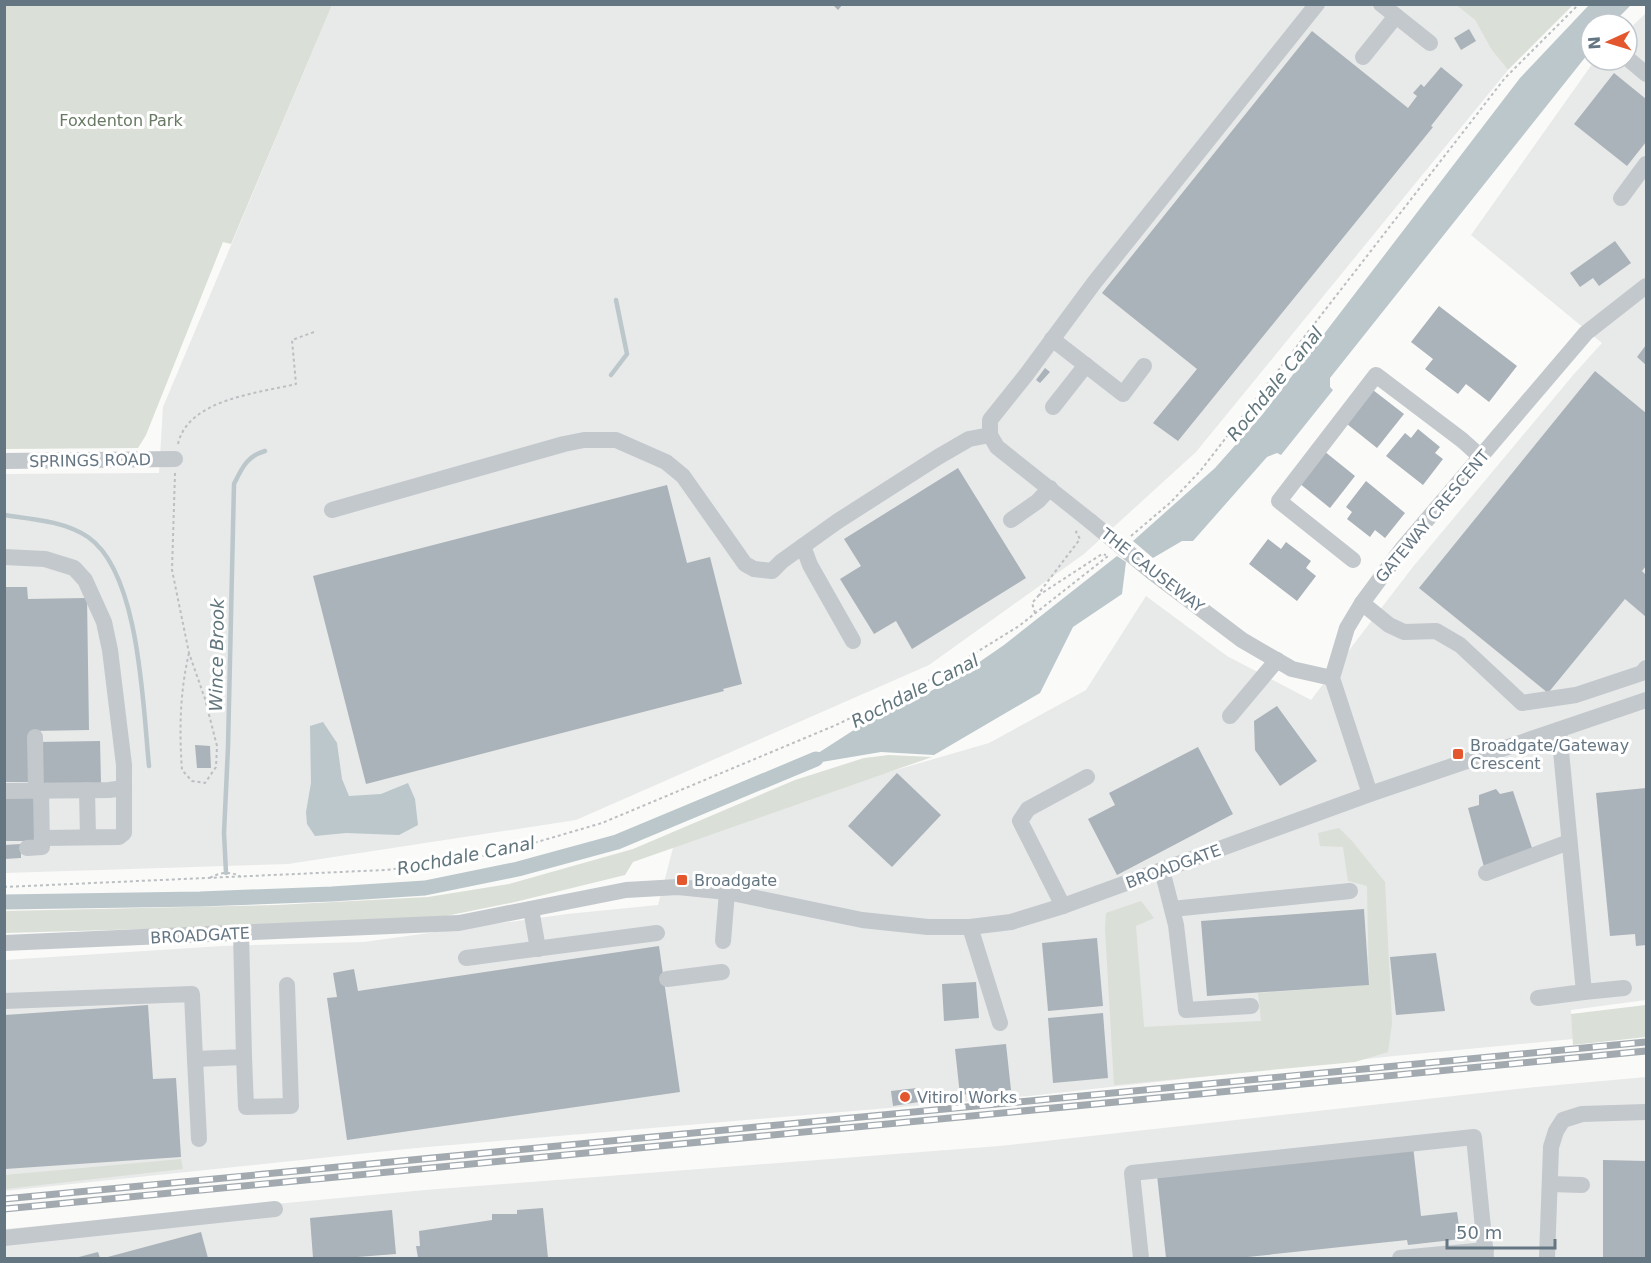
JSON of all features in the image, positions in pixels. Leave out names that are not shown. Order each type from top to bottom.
[{"type":"street","points":[[332,510],[564,444],[584,440],[616,440],[666,462],[683,476],[745,564],[754,569],[772,571],[803,546],[938,457],[969,439],[990,435],[990,420],[1094,283],[1317,4]]},
{"type":"street","points":[[1381,4],[1430,43]]},
{"type":"street","points":[[1363,57],[1396,16]]},
{"type":"street","points":[[1621,198],[1647,164]]},
{"type":"street","name":"GATEWAY CRESCENT","points":[[1332,678],[1347,628],[1362,603],[1402,549],[1586,333],[1647,286]]},
{"type":"street","points":[[1052,339],[1123,394],[1144,366]]},
{"type":"street","points":[[1053,407],[1086,365]]},
{"type":"street","points":[[1353,560],[1279,501],[1377,375],[1481,457]]},
{"type":"street","name":"THE CAUSEWAY","points":[[990,435],[997,447],[1152,572],[1242,640],[1293,669],[1332,678]]},
{"type":"street","name":"SPRINGS ROAD","points":[[4,461],[175,459]]},
{"type":"street","points":[[1011,520],[1038,501],[1050,488]]},
{"type":"street","points":[[803,546],[814,574],[854,641]]},
{"type":"street","points":[[4,557],[45,559],[74,568],[85,580],[104,622],[110,650],[124,765],[124,833],[119,837],[43,838]]},
{"type":"street","points":[[1362,603],[1389,625],[1404,632],[1436,632],[1460,645],[1522,703],[1576,695],[1642,673],[1647,668]]},
{"type":"street","points":[[1230,716],[1277,660]]},
{"type":"street","points":[[1332,678],[1370,794]]},
{"type":"street","name":"BROADGATE","points":[[4,943],[459,923],[626,890],[678,887],[727,892],[862,920],[928,927],[969,927],[1011,922],[1063,906],[1370,794],[1647,700]]},
{"type":"street","points":[[1559,730],[1584,992]]},
{"type":"street","points":[[27,848],[42,847],[43,838],[35,737]]},
{"type":"street","points":[[1063,906],[1020,821],[1028,809],[1087,777]]},
{"type":"street","points":[[4,791],[124,788]]},
{"type":"street","points":[[87,790],[88,837]]},
{"type":"street","points":[[1486,873],[1569,842]]},
{"type":"street","points":[[1162,870],[1176,925],[1186,1010],[1251,1006]]},
{"type":"street","points":[[1172,909],[1350,891]]},
{"type":"street","points":[[723,941],[727,892]]},
{"type":"street","points":[[531,909],[538,949]]},
{"type":"street","points":[[969,927],[1000,1023]]},
{"type":"street","points":[[241,933],[246,1107],[291,1106],[287,986]]},
{"type":"street","points":[[466,958],[657,933]]},
{"type":"street","points":[[667,979],[722,972]]},
{"type":"street","points":[[1538,998],[1624,988]]},
{"type":"street","points":[[4,1000],[192,994],[199,1139]]},
{"type":"street","points":[[195,1059],[244,1057]]},
{"type":"street","points":[[1547,1258],[1551,1147],[1556,1131],[1563,1120],[1582,1114],[1647,1112]]},
{"type":"street","points":[[1141,1258],[1132,1173],[1474,1137],[1486,1254],[1400,1258]]},
{"type":"street","points":[[1550,1184],[1582,1185]]},
{"type":"street","points":[[4,1238],[275,1209]]},
{"type":"path","points":[[1131,536],[1171,502],[1201,470],[1505,78],[1579,4]]},
{"type":"path","points":[[189,653],[184,676],[181,717],[182,771],[192,781],[205,783],[216,767],[217,746],[205,699],[189,653],[172,570],[175,459],[184,427],[216,403],[296,384],[292,340],[314,333]]},
{"type":"path","points":[[1035,613],[1032,603],[1080,539],[1076,532],[1089,519]]},
{"type":"path","points":[[4,887],[385,870],[442,864],[503,852],[602,823],[836,725],[939,676],[1019,626],[1109,555],[1102,554],[1039,595]]},
{"type":"path","points":[[210,878],[216,874],[235,873],[241,877]]},
{"type":"shaded area","points":[[1590,4],[1631,5],[1624,12],[1582,12]]},
{"type":"shaded area","points":[[332,5],[1456,5],[1475,20],[1491,49],[1508,70],[1196,452],[1084,554],[929,665],[576,820],[288,864],[5,873],[4,474],[159,473],[163,407]]},
{"type":"shaded area","points":[[1646,13],[1646,1000],[1571,1010],[1573,1039],[1029,1096],[416,1148],[5,1191],[5,960],[222,946],[364,942],[567,914],[658,905],[674,844],[803,797],[989,743],[1086,690],[1146,596],[1227,656],[1311,700],[1412,568],[1602,343],[1471,235],[1586,72],[1639,72],[1639,20]]},
{"type":"shaded area","points":[[1579,16],[1579,65],[1330,378],[1330,387],[1333,390],[1281,455],[1277,453],[1267,457],[1193,541],[1182,541],[1153,558],[1133,541],[1215,468],[1262,415],[1520,78]]},
{"type":"shaded area","points":[[1117,556],[1126,562],[1122,594],[1073,627],[1040,693],[934,755],[881,752],[798,766],[871,719],[918,698],[962,674],[1004,645]]},
{"type":"shaded area","points":[[323,722],[337,743],[342,779],[349,796],[381,794],[408,783],[415,799],[418,825],[399,835],[346,833],[315,836],[307,824],[306,812],[311,783],[310,726]]},
{"type":"shaded area","points":[[1646,1077],[1646,1258],[5,1258],[5,1229],[425,1190],[999,1146]]},
{"type":"green space","name":"Foxdenton Park","points":[[4,5],[332,5],[231,244],[223,242],[146,435],[138,448],[5,449]]},
{"type":"green space","points":[[1456,5],[1573,5],[1508,70],[1491,49],[1475,20]]},
{"type":"green space","points":[[889,755],[932,757],[633,862],[625,875],[515,902],[431,919],[5,933],[4,911],[277,905],[428,897],[509,884],[633,849],[795,780],[864,758]]},
{"type":"green space","points":[[1339,828],[1385,882],[1392,1023],[1388,1052],[1355,1062],[1114,1085],[1106,913],[1141,901],[1154,918],[1136,926],[1144,1027],[1261,1021],[1258,993],[1369,985],[1367,886],[1348,881],[1343,847],[1320,846],[1318,833]]},
{"type":"green space","points":[[1646,1005],[1646,1037],[1573,1045],[1571,1014]]},
{"type":"green space","points":[[181,1159],[183,1169],[5,1189],[5,1175]]},
{"type":"building","points":[[832,4],[843,4],[838,10]]},
{"type":"building","points":[[1469,29],[1476,41],[1461,50],[1454,38]]},
{"type":"building","points":[[1312,31],[1408,108],[1417,96],[1413,93],[1421,84],[1424,87],[1441,67],[1463,85],[1431,126],[1433,127],[1178,441],[1153,423],[1197,369],[1102,293]]},
{"type":"building","points":[[1614,73],[1646,99],[1646,142],[1627,166],[1574,124]]},
{"type":"building","points":[[1615,241],[1631,263],[1599,286],[1593,278],[1580,287],[1570,273]]},
{"type":"building","points":[[1439,306],[1517,366],[1489,402],[1466,384],[1458,394],[1425,369],[1433,359],[1411,342]]},
{"type":"building","points":[[1646,345],[1646,365],[1637,357]]},
{"type":"building","points":[[1045,368],[1050,372],[1040,383],[1036,380]]},
{"type":"building","points":[[1595,371],[1646,413],[1646,566],[1642,571],[1646,575],[1646,617],[1625,599],[1548,693],[1419,588]]},
{"type":"building","points":[[1373,390],[1404,414],[1377,448],[1347,424]]},
{"type":"building","points":[[1418,429],[1440,447],[1435,453],[1443,459],[1423,485],[1386,456],[1405,433],[1411,438]]},
{"type":"building","points":[[1324,451],[1355,476],[1330,508],[1299,483]]},
{"type":"building","points":[[958,468],[1026,578],[912,649],[896,621],[874,634],[840,579],[861,566],[844,539]]},
{"type":"building","points":[[1366,481],[1405,513],[1385,538],[1375,530],[1370,537],[1347,519],[1352,512],[1346,507]]},
{"type":"building","points":[[667,485],[687,563],[710,557],[742,684],[723,689],[724,691],[366,784],[313,576]]},
{"type":"building","points":[[1268,539],[1281,549],[1286,542],[1311,561],[1306,568],[1316,576],[1297,601],[1249,564]]},
{"type":"building","points":[[4,587],[27,587],[28,599],[87,598],[89,730],[31,731],[31,782],[4,782]]},
{"type":"building","points":[[1277,706],[1317,761],[1280,786],[1255,750],[1254,721]]},
{"type":"building","points":[[100,741],[101,783],[39,784],[38,742]]},
{"type":"building","points":[[195,745],[210,746],[211,768],[197,768]]},
{"type":"building","points":[[1198,747],[1233,814],[1117,875],[1088,819],[1115,805],[1109,793]]},
{"type":"building","points":[[897,773],[941,815],[892,867],[848,826]]},
{"type":"building","points":[[1646,788],[1646,945],[1636,946],[1635,934],[1610,936],[1596,793]]},
{"type":"building","points":[[1496,789],[1500,794],[1513,791],[1532,848],[1484,867],[1468,808],[1479,805],[1479,795]]},
{"type":"building","points":[[5,798],[35,798],[36,841],[5,841]]},
{"type":"building","points":[[21,844],[21,858],[4,859],[4,845]]},
{"type":"building","points":[[1364,909],[1369,985],[1207,996],[1201,921]]},
{"type":"building","points":[[1097,938],[1103,1006],[1048,1011],[1042,943]]},
{"type":"building","points":[[659,946],[680,1092],[347,1140],[327,998],[337,997],[333,973],[354,969],[358,991]]},
{"type":"building","points":[[1436,953],[1445,1011],[1396,1015],[1390,957]]},
{"type":"building","points":[[976,982],[979,1018],[944,1021],[942,984]]},
{"type":"building","points":[[148,1005],[153,1079],[176,1078],[181,1157],[5,1169],[5,1015]]},
{"type":"building","points":[[1103,1013],[1108,1078],[1053,1083],[1048,1018]]},
{"type":"building","points":[[1006,1044],[1011,1090],[960,1095],[955,1049]]},
{"type":"building","name":"Vitirol Works","points":[[917,1088],[919,1102],[893,1106],[891,1091]]},
{"type":"building","points":[[1413,1146],[1421,1216],[1457,1212],[1461,1239],[1408,1245],[1407,1240],[1238,1258],[1166,1258],[1157,1175]]},
{"type":"building","points":[[1603,1160],[1646,1161],[1646,1258],[1603,1258]]},
{"type":"building","points":[[543,1208],[548,1258],[418,1258],[416,1246],[420,1246],[419,1231],[492,1220],[492,1214],[517,1214],[517,1210]]},
{"type":"building","points":[[392,1210],[396,1254],[313,1258],[310,1218]]},
{"type":"building","points":[[201,1232],[208,1258],[104,1258]]},
{"type":"building","points":[[98,1252],[100,1258],[75,1258]]},
{"type":"waterway","name":"Wince Brook","points":[[611,375],[627,354],[616,300]]},
{"type":"waterway","name":"Wince Brook","points":[[226,873],[224,833],[234,484],[249,459],[265,451]]},
{"type":"waterway","points":[[4,515],[69,527],[88,537],[105,555],[119,580],[129,610],[136,643],[149,766]]},
{"type":"waterway","name":"Rochdale Canal","points":[[4,902],[200,899],[425,888],[518,869],[617,842],[816,759]]},
{"type":"railway","points":[[4,1199],[1646,1042]]},
{"type":"railway","points":[[4,1209],[1646,1051]]},
{"type":"place","name":"Broadgate/Gateway Crescent","points":[[1458,754]]},
{"type":"place","name":"Broadgate","points":[[682,880]]},
{"type":"place","name":"Vitirol Works","points":[[905,1097]]}]
